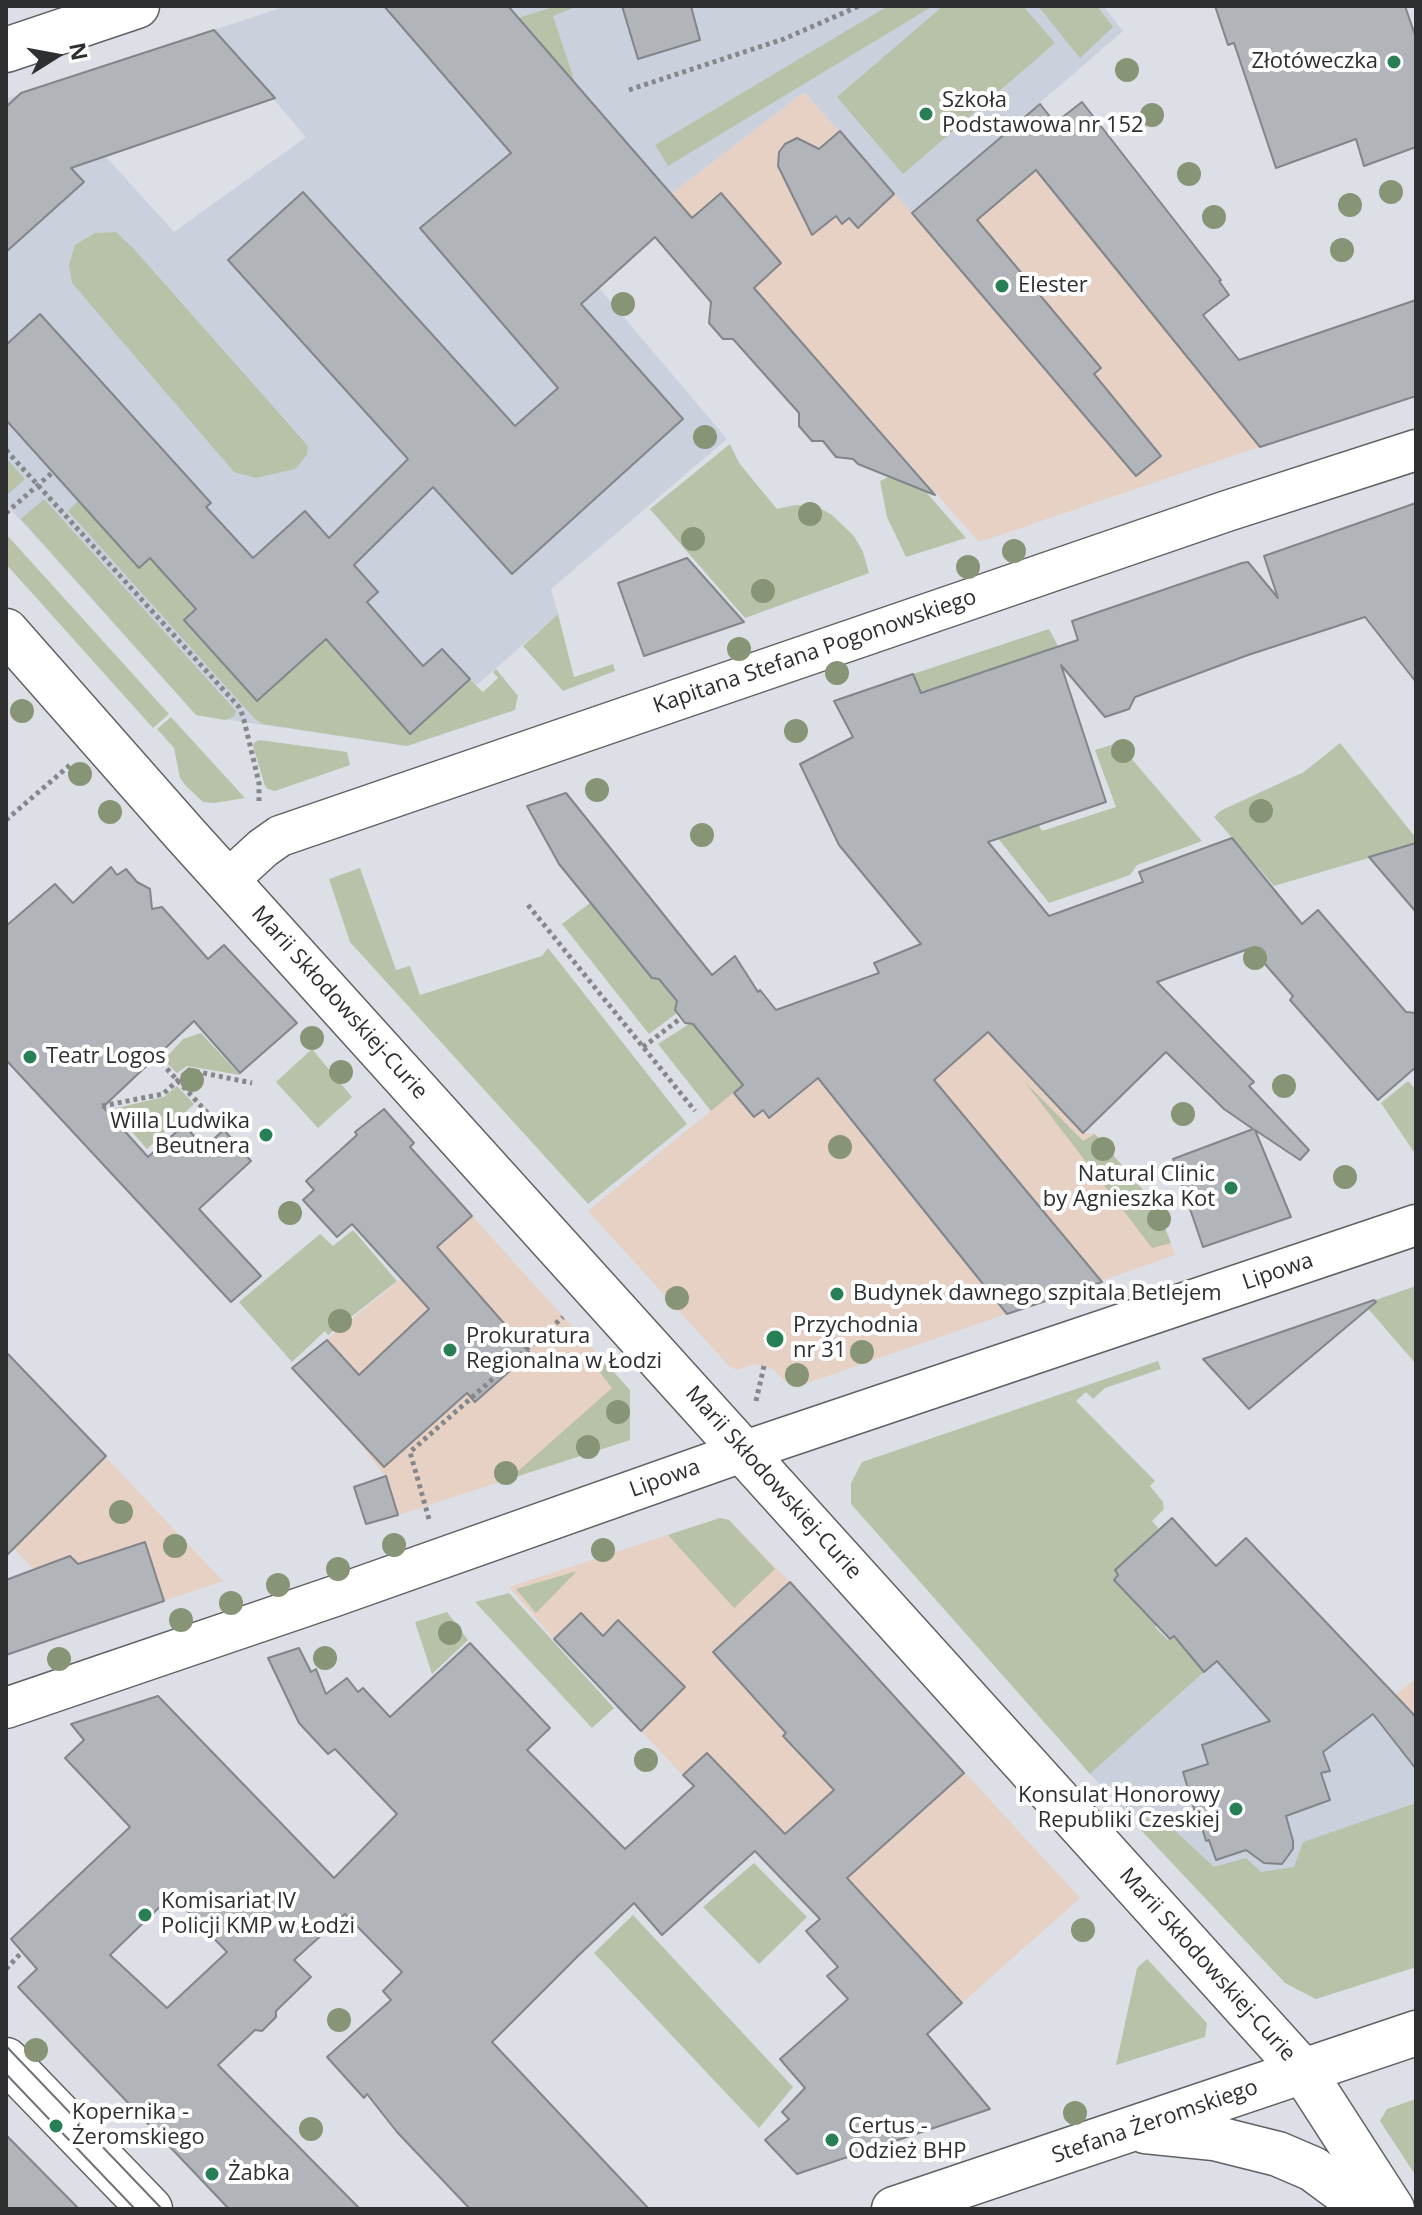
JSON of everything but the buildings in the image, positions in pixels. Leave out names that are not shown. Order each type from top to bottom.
[{"type":"street","points":[[6,50],[137,6]]},
{"type":"street","name":"Kapitana Stefana Pogonowskiego","points":[[228,880],[280,836],[1199,521],[1416,450]]},
{"type":"street","name":"Marii Skłodowskiej-Curie","points":[[6,631],[1303,2071],[1392,2209]]},
{"type":"street","name":"Lipowa","points":[[6,1708],[347,1592],[745,1451],[1416,1225]]},
{"type":"street","name":"Stefana Żeromskiego","points":[[894,2209],[1416,2033]]},
{"type":"street","points":[[6,2060],[150,2209]]},
{"type":"street","points":[[1135,2130],[1214,2138],[1278,2154],[1313,2169],[1367,2209]]},
{"type":"path","points":[[629,90],[784,39],[859,6]]},
{"type":"path","points":[[6,450],[239,707],[259,783],[259,801]]},
{"type":"path","points":[[6,513],[53,472]]},
{"type":"path","points":[[6,820],[101,738]]},
{"type":"path","points":[[528,905],[695,1111]]},
{"type":"path","points":[[643,1047],[681,1018]]},
{"type":"path","points":[[156,1057],[212,1118]]},
{"type":"path","points":[[102,1106],[163,1094],[189,1070],[252,1083]]},
{"type":"path","points":[[430,1522],[410,1452],[483,1384],[570,1311]]},
{"type":"path","points":[[756,1401],[764,1366]]},
{"type":"path","points":[[6,1969],[22,1952]]},
{"type":"shaded area","points":[[287,6],[1103,6],[1123,31],[912,213],[804,92],[671,194],[686,211],[599,288],[727,439],[551,589],[558,614],[407,746],[196,715],[6,504],[6,99],[43,87],[174,232],[306,137],[214,30]]},
{"type":"shaded area","points":[[804,92],[912,213],[1040,104],[1239,360],[1277,441],[979,542],[671,194]]},
{"type":"shaded area","points":[[952,994],[1083,1133],[1095,1134],[1156,1205],[1175,1255],[799,1386],[788,1384],[773,1369],[754,1364],[737,1370],[729,1366],[588,1211],[777,1057]]},
{"type":"shaded area","points":[[472,1216],[630,1390],[630,1440],[398,1515],[385,1476],[348,1428],[292,1368]]},
{"type":"shaded area","points":[[6,1352],[223,1581],[88,1626],[6,1540]]},
{"type":"shaded area","points":[[720,1518],[729,1520],[790,1582],[1080,1898],[927,2034],[554,1639],[509,1587]]},
{"type":"shaded area","points":[[1281,1603],[1316,1641],[1416,1770],[1416,1967],[1316,1999],[1285,1983],[1090,1774]]},
{"type":"shaded area","points":[[1416,1679],[1416,1770],[1371,1713]]},
{"type":"green space","points":[[556,6],[578,6],[553,16],[576,85],[518,18]]},
{"type":"green space","points":[[888,6],[933,6],[668,166],[655,145]]},
{"type":"green space","points":[[943,6],[1023,6],[1055,43],[903,174],[837,97]]},
{"type":"green space","points":[[1038,6],[1097,6],[1113,27],[1080,58]]},
{"type":"green space","points":[[116,232],[308,446],[307,455],[295,469],[256,478],[234,472],[72,283],[69,265],[75,245],[95,233]]},
{"type":"green space","points":[[730,444],[739,463],[777,509],[796,505],[816,506],[832,515],[854,536],[869,573],[745,618],[650,509]]},
{"type":"green space","points":[[6,458],[25,479],[6,496]]},
{"type":"green space","points":[[906,469],[966,538],[906,557],[887,517],[880,481]]},
{"type":"green space","points":[[44,499],[236,711],[233,717],[225,720],[196,715],[21,519]]},
{"type":"green space","points":[[78,501],[138,568],[150,558],[196,609],[326,639],[410,733],[470,680],[483,692],[498,678],[493,672],[496,669],[518,696],[515,710],[407,746],[263,724],[256,720],[68,511]]},
{"type":"green space","points":[[6,534],[169,714],[153,728],[6,564]]},
{"type":"green space","points":[[558,614],[574,677],[613,664],[615,671],[563,691],[523,646]]},
{"type":"green space","points":[[1049,629],[1058,646],[921,693],[913,674]]},
{"type":"green space","points":[[171,717],[245,798],[203,802],[186,786],[180,778],[174,748],[157,729]]},
{"type":"green space","points":[[259,740],[347,752],[350,765],[275,791],[265,786],[253,746]]},
{"type":"green space","points":[[1118,743],[1202,841],[1137,865],[1130,875],[1049,903],[986,823],[1030,808],[1042,831],[1116,807],[1095,750]]},
{"type":"green space","points":[[1340,743],[1416,838],[1416,844],[1274,886],[1214,817],[1220,811],[1304,772]]},
{"type":"green space","points":[[360,868],[396,970],[410,966],[420,995],[542,956],[548,948],[687,1124],[588,1204],[350,942],[329,879]]},
{"type":"green space","points":[[590,903],[652,978],[657,977],[679,1004],[677,1013],[649,1034],[562,924]]},
{"type":"green space","points":[[692,1022],[743,1085],[711,1111],[658,1044]]},
{"type":"green space","points":[[201,1033],[240,1075],[187,1066],[177,1073],[164,1060],[183,1039]]},
{"type":"green space","points":[[312,1049],[352,1097],[318,1128],[276,1082]]},
{"type":"green space","points":[[1024,1081],[1083,1141],[1095,1134],[1156,1205],[1171,1243],[1152,1248]]},
{"type":"green space","points":[[1408,1081],[1416,1090],[1416,1155],[1381,1103]]},
{"type":"green space","points":[[177,1086],[194,1104],[147,1149],[112,1109],[164,1097]]},
{"type":"green space","points":[[353,1230],[397,1281],[328,1335],[325,1331],[292,1362],[239,1302],[320,1234],[333,1246]]},
{"type":"green space","points":[[1416,1286],[1416,1364],[1364,1304]]},
{"type":"green space","points":[[600,1357],[630,1390],[630,1440],[509,1479],[612,1388],[594,1365]]},
{"type":"green space","points":[[1158,1361],[1161,1369],[1105,1388],[1093,1399],[1086,1392],[1076,1401],[1155,1481],[1150,1486],[1163,1502],[1164,1509],[1152,1521],[1159,1529],[1115,1570],[1164,1617],[1155,1627],[1168,1640],[1178,1632],[1189,1654],[1204,1672],[1090,1774],[851,1504],[851,1483],[862,1462]]},
{"type":"green space","points":[[720,1518],[729,1520],[775,1569],[734,1608],[668,1535]]},
{"type":"green space","points":[[577,1571],[536,1613],[516,1589]]},
{"type":"green space","points":[[509,1593],[614,1708],[592,1728],[475,1602]]},
{"type":"green space","points":[[447,1612],[468,1640],[432,1674],[415,1622]]},
{"type":"green space","points":[[1416,1803],[1416,1967],[1316,1999],[1285,1983],[1139,1828],[1154,1811],[1214,1867],[1246,1858],[1261,1872],[1294,1867],[1303,1842]]},
{"type":"green space","points":[[754,1863],[807,1917],[759,1964],[703,1907]]},
{"type":"green space","points":[[633,1915],[793,2087],[759,2128],[594,1953]]},
{"type":"green space","points":[[1147,1959],[1207,2023],[1205,2037],[1116,2065],[1137,1968]]},
{"type":"green space","points":[[1416,2099],[1416,2176],[1380,2121],[1387,2109]]},
{"type":"tram line","points":[[6,2046],[162,2209]]},
{"type":"tram line","points":[[6,2074],[135,2209]]},
{"type":"place","name":"Złotóweczka","points":[[1394,62]]},
{"type":"place","name":"Szkoła Podstawowa nr 152","points":[[926,114]]},
{"type":"place","name":"Elester","points":[[1002,286]]},
{"type":"place","name":"Teatr Logos","points":[[30,1057]]},
{"type":"place","name":"Willa Ludwika Beutnera","points":[[266,1135]]},
{"type":"place","name":"Natural Clinic by Agnieszka Kot","points":[[1231,1188]]},
{"type":"place","name":"Budynek dawnego szpitala Betlejem","points":[[837,1294]]},
{"type":"place","name":"Przychodnia nr 31","points":[[775,1339]]},
{"type":"place","name":"Prokuratura Regionalna w Łodzi","points":[[450,1350]]},
{"type":"place","name":"Konsulat Honorowy Republiki Czeskiej","points":[[1236,1809]]},
{"type":"place","name":"Komisariat IV Policji KMP w Łodzi","points":[[145,1915]]},
{"type":"place","name":"Kopernika - Żeromskiego","points":[[56,2126]]},
{"type":"place","name":"Certus - Odzież BHP","points":[[832,2140]]},
{"type":"place","name":"Żabka","points":[[212,2174]]}]
